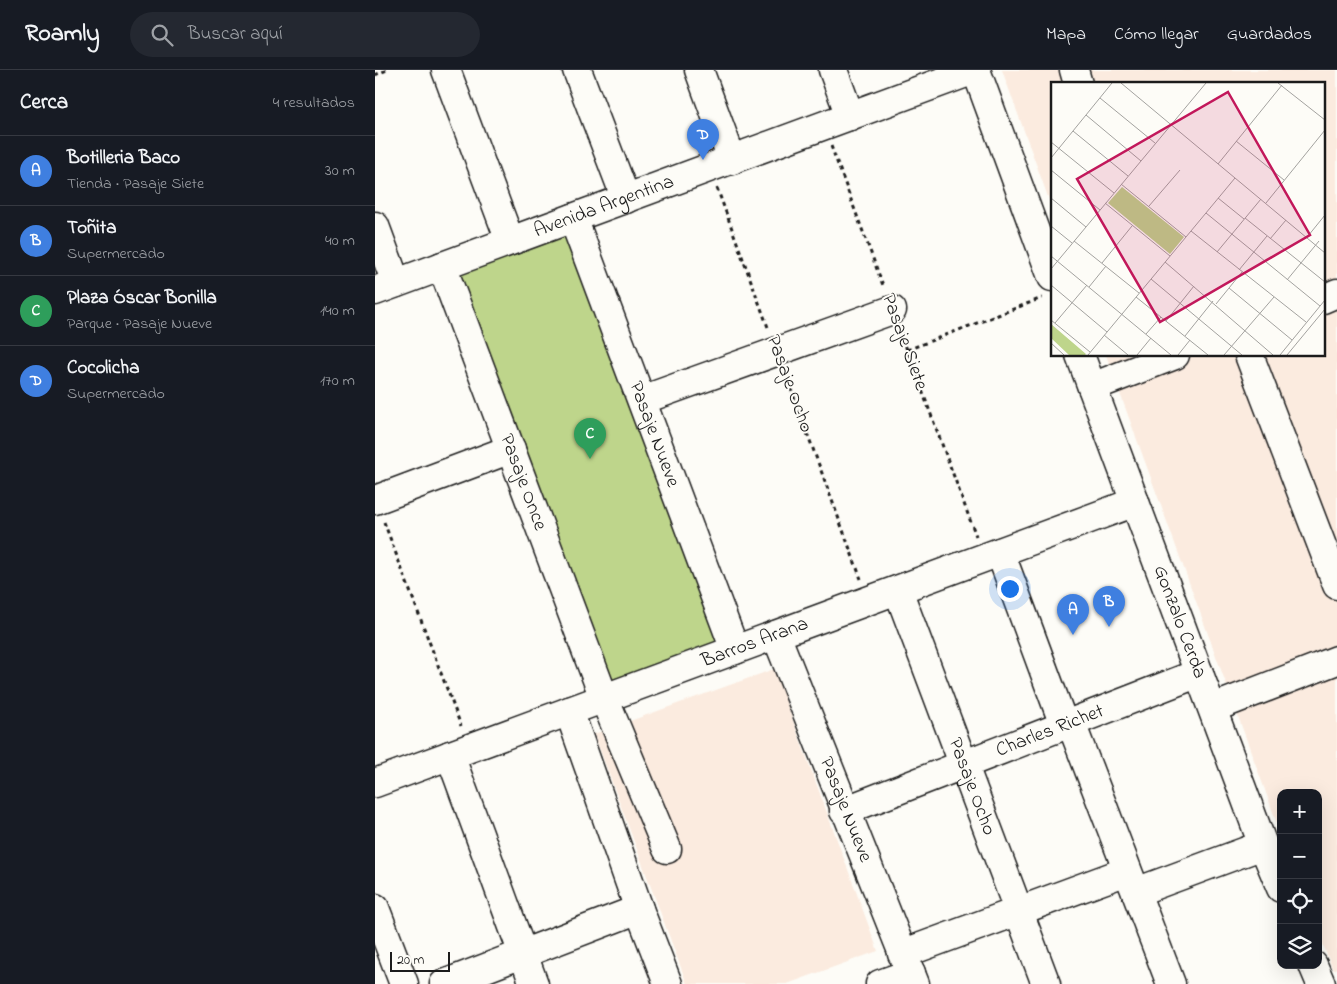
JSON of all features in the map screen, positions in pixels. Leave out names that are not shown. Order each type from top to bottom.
[{"type":"street","points":[[446,70],[510,241]]},
{"type":"street","points":[[577,70],[625,199]]},
{"type":"street","points":[[699,70],[721,164]]},
{"type":"street","points":[[833,70],[850,116]]},
{"type":"street","points":[[975,70],[1047,287]]},
{"type":"street","name":"Avenida Argentina","points":[[386,287],[975,70]]},
{"type":"street","name":"Pasaje Nueve","points":[[573,218],[735,650]]},
{"type":"street","points":[[375,226],[386,287]]},
{"type":"street","name":"Pasaje Once","points":[[442,266],[604,698],[667,849]]},
{"type":"street","points":[[1324,299],[1337,293]]},
{"type":"street","points":[[642,400],[892,310]]},
{"type":"street","name":"Gonzalo Cerda","points":[[1081,356],[1277,879]]},
{"type":"street","points":[[1092,387],[1172,356]]},
{"type":"street","points":[[1249,356],[1337,585]]},
{"type":"street","points":[[375,500],[511,448]]},
{"type":"street","name":"Barros Arana","points":[[375,783],[1135,502]]},
{"type":"street","points":[[992,555],[1068,724],[1171,984]]},
{"type":"street","name":"Pasaje Ocho","points":[[898,590],[1046,984]]},
{"type":"street","name":"Pasaje Nueve","points":[[776,635],[909,970]]},
{"type":"street","points":[[1213,708],[1337,660]]},
{"type":"street","name":"Charles Richet","points":[[845,810],[1199,673]]},
{"type":"street","points":[[569,711],[639,909],[668,984]]},
{"type":"street","points":[[460,752],[534,984]]},
{"type":"street","points":[[880,984],[1018,911],[1263,845]]},
{"type":"street","points":[[375,908],[392,972]]},
{"type":"street","points":[[444,984],[639,909]]},
{"type":"street","points":[[1315,969],[1321,984],[1337,978]]},
{"type":"path","points":[[375,74],[387,70]]},
{"type":"path","name":"Pasaje Siete","points":[[824,125],[907,350],[992,555]]},
{"type":"path","name":"Pasaje Ocho","points":[[721,164],[777,351],[869,600]]},
{"type":"path","points":[[907,350],[1047,287]]},
{"type":"path","points":[[375,500],[460,752]]},
{"type":"shaded area","points":[[1002,70],[1337,70],[1337,968],[1333,970],[1322,942],[1322,789],[1277,789],[1277,823],[1106,356],[1324,356],[1324,82],[1051,82],[1051,205]]},
{"type":"shaded area","points":[[774,669],[878,951],[787,984],[687,984],[594,734]]},
{"type":"green space","points":[[569,234],[723,645],[611,686],[456,273]]},
{"type":"place","name":"Cocolicha","points":[[703,160]]},
{"type":"place","name":"Plaza Óscar Bonilla","points":[[590,459]]},
{"type":"place","name":"Toñita","points":[[1109,627]]},
{"type":"place","name":"Botilleria Baco","points":[[1073,635]]}]
